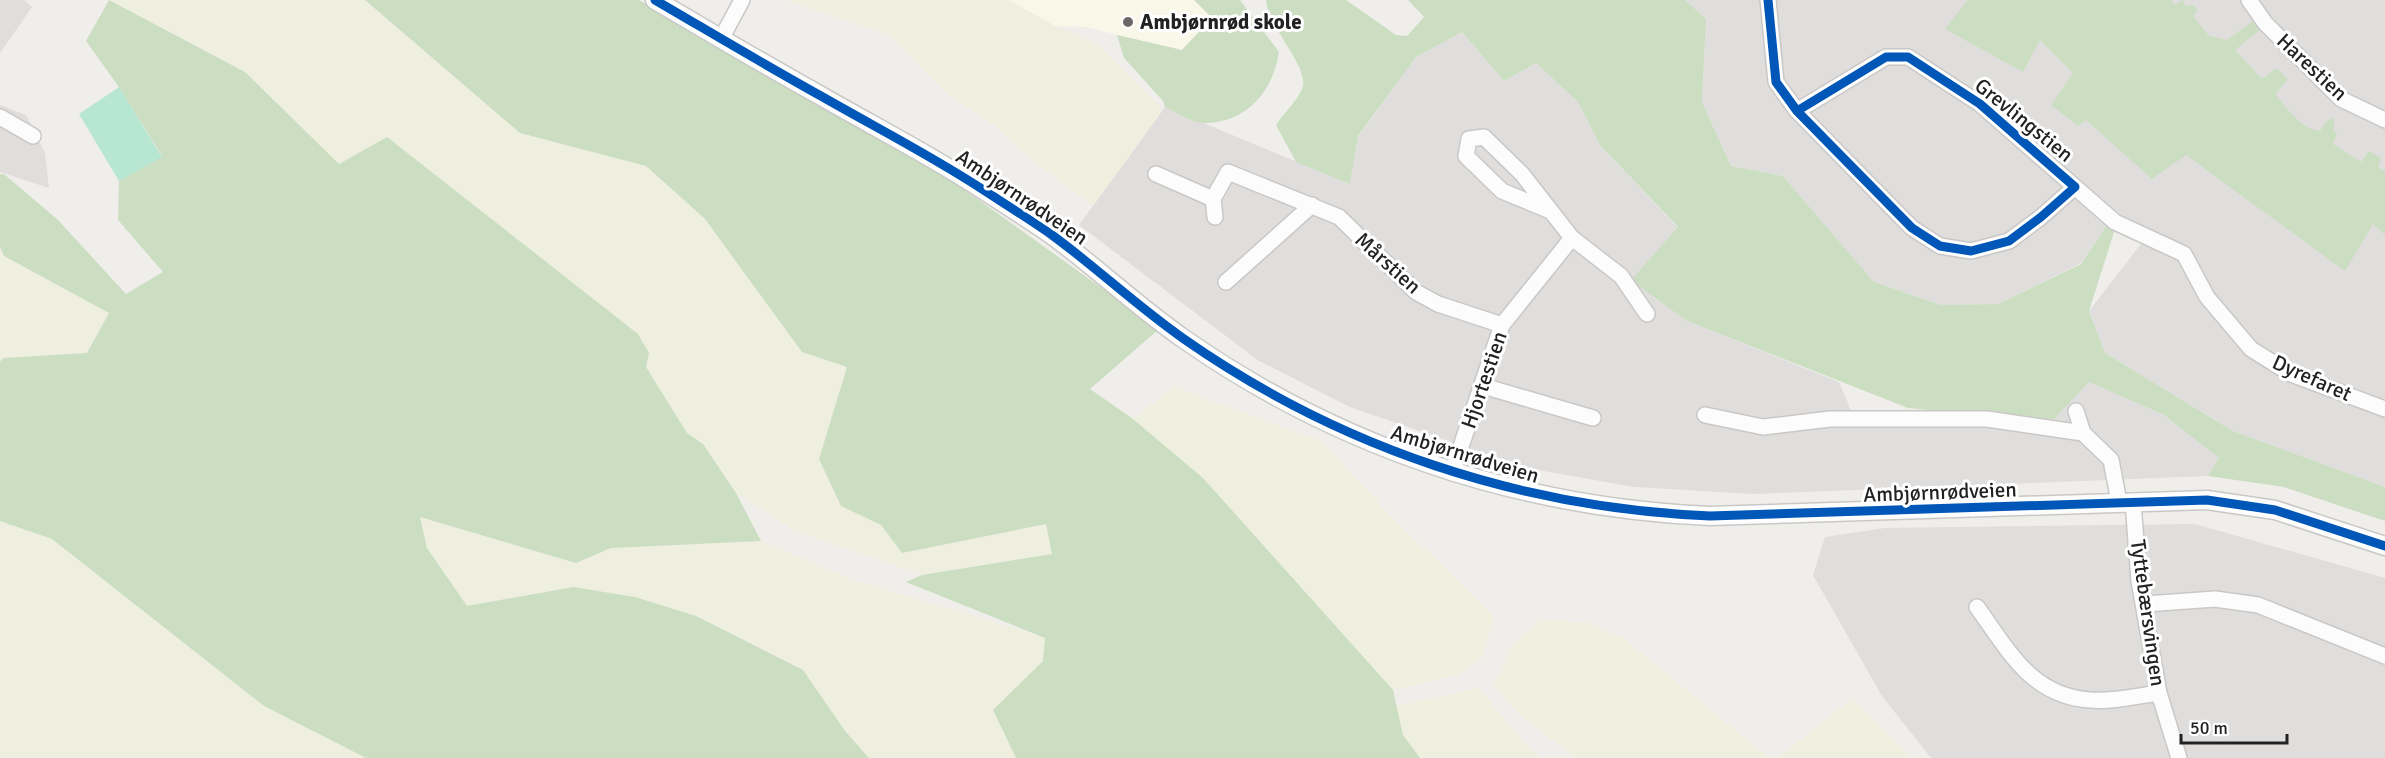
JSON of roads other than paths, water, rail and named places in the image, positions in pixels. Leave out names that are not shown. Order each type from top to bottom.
[{"type":"street","name":"Ambjørnrødveien","points":[[655,0],[981,188],[1052,235],[1181,337],[1235,374],[1359,438],[1452,473],[1536,495],[1646,514],[1710,516],[2207,500],[2241,503],[2311,520],[2385,546]]},
{"type":"street","points":[[721,39],[742,0]]},
{"type":"street","name":"Grevlingstien","points":[[1768,0],[1776,82],[1797,111],[1912,228],[1940,246],[1971,251],[2010,241],[2041,218],[2075,187]]},
{"type":"street","name":"Harestien","points":[[2249,0],[2265,23],[2342,99],[2385,120]]},
{"type":"street","name":"Grevlingstien","points":[[1797,111],[1886,57],[1908,57],[1980,104],[2115,222]]},
{"type":"street","points":[[0,117],[33,136]]},
{"type":"street","points":[[1548,210],[1502,191],[1466,156],[1469,139],[1484,137],[1522,174],[1572,238],[1621,276],[1647,314]]},
{"type":"street","name":"Mårstien","points":[[1213,199],[1228,172],[1312,205],[1339,217],[1416,292],[1438,304],[1502,325]]},
{"type":"street","points":[[1156,174],[1213,199],[1215,217]]},
{"type":"street","points":[[1226,282],[1312,205]]},
{"type":"street","name":"Dyrefaret","points":[[2115,222],[2184,255],[2207,297],[2252,349],[2291,374],[2385,409]]},
{"type":"street","name":"Hjortestien","points":[[1452,473],[1502,325],[1572,238]]},
{"type":"street","points":[[1483,386],[1593,418]]},
{"type":"street","points":[[2076,411],[2083,433],[2111,460],[2126,502]]},
{"type":"street","points":[[1705,415],[1763,428],[1830,419],[1988,419],[2083,433]]},
{"type":"street","name":"Tyttebærsvingen","points":[[2126,502],[2159,693],[2179,758]]},
{"type":"street","points":[[2145,604],[2215,599],[2258,605],[2385,656]]},
{"type":"street","points":[[1977,607],[2017,662],[2044,688],[2064,696],[2091,700],[2159,693]]},
{"type":"place","name":"Ambjørnrød skole","points":[[1128,22]]}]
